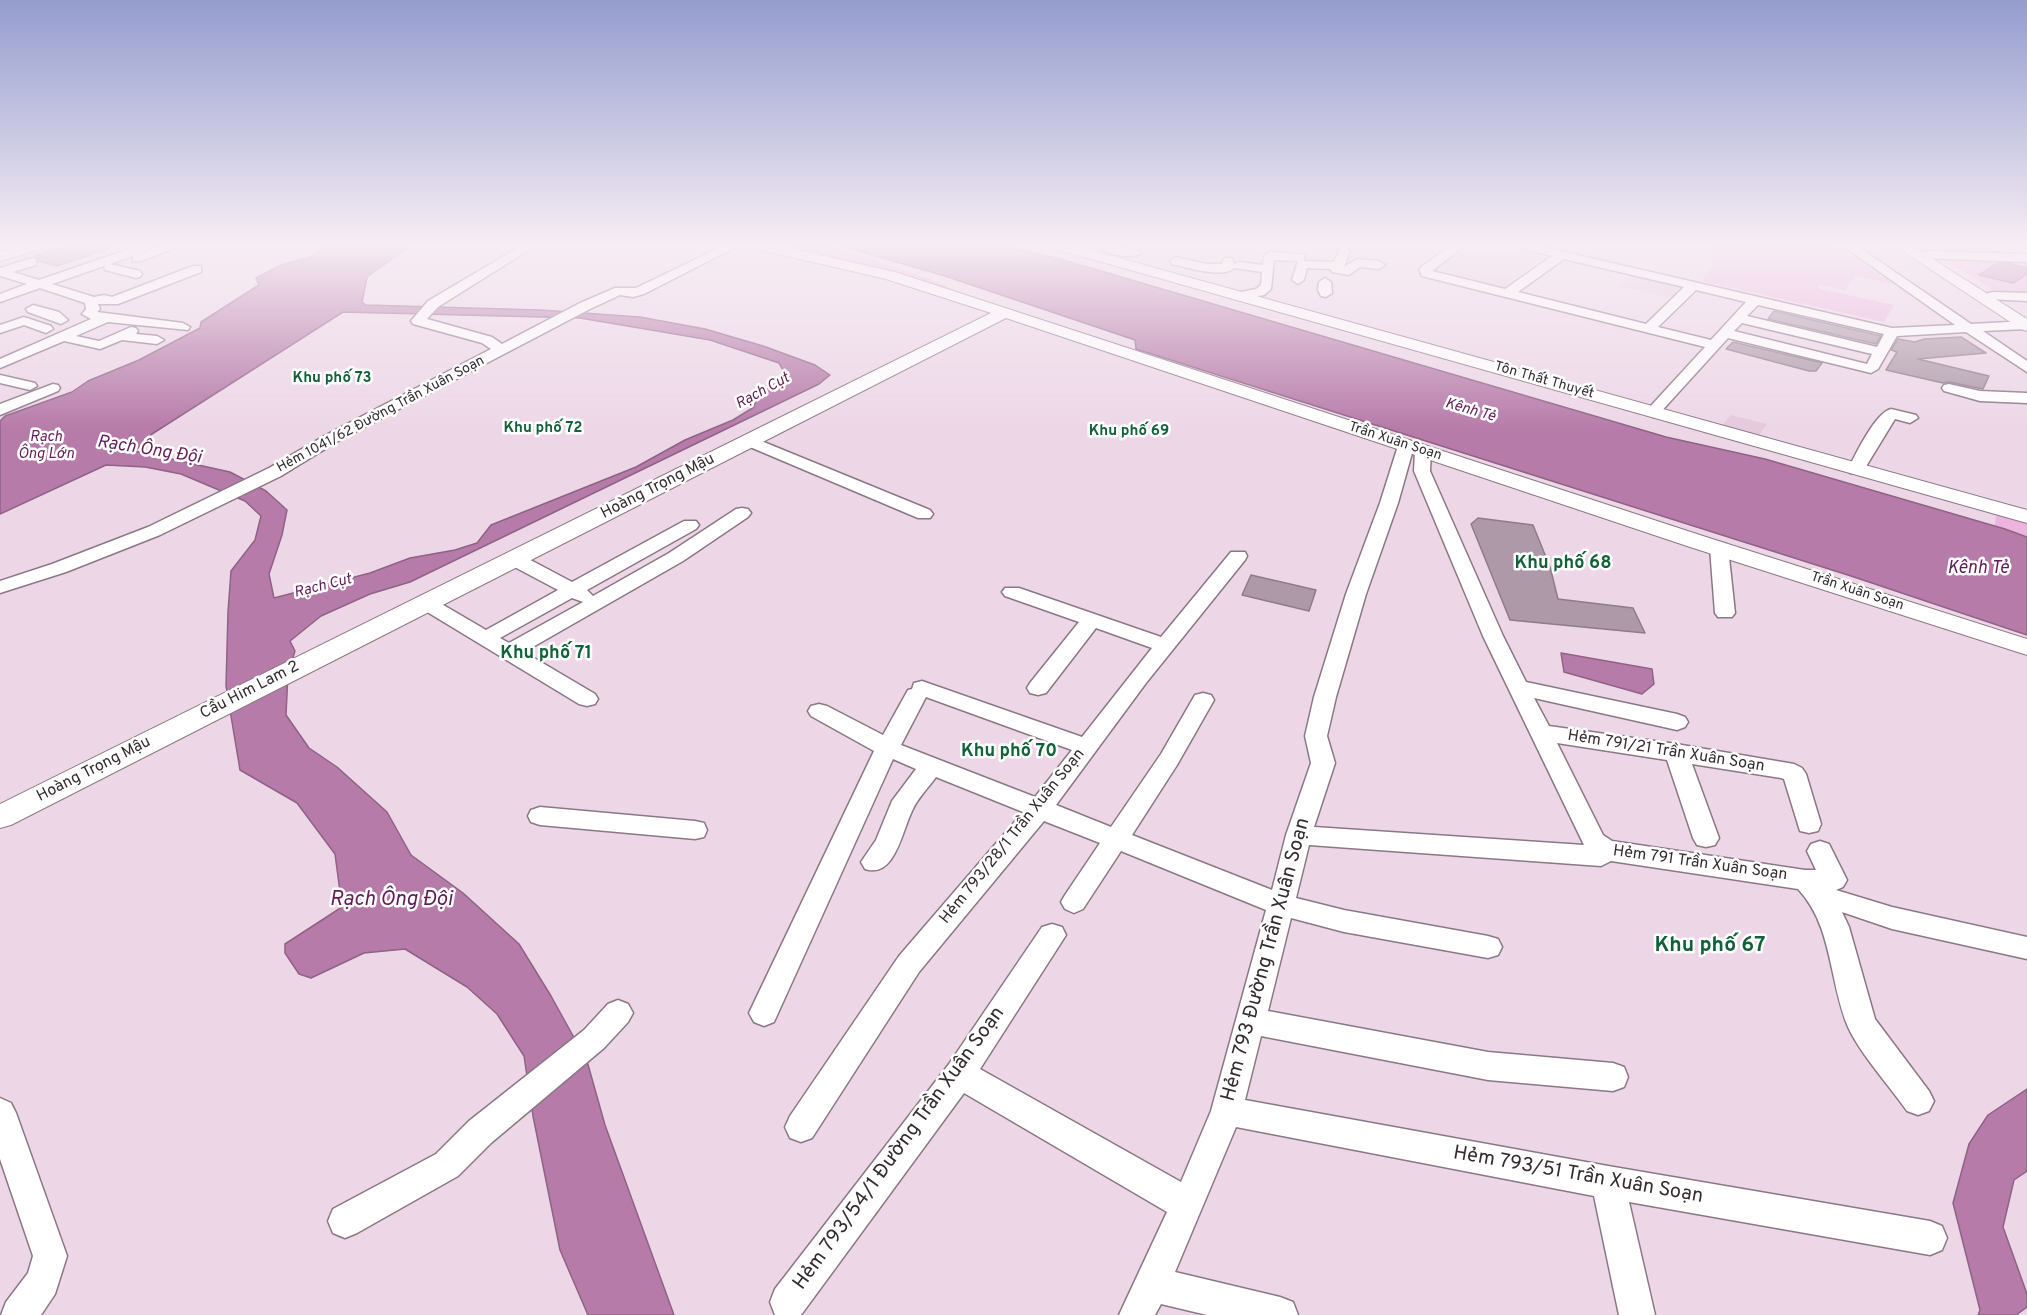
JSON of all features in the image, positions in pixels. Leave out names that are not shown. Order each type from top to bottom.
[{"type":"main road","name":"Trần Xuân Soạn","points":[[987,307],[2027,647]]},
{"type":"main road","name":"Tôn Thất Thuyết","points":[[1281,307],[2027,517]]},
{"type":"main road","points":[[2002,307],[2027,323]]},
{"type":"main road","points":[[2007,307],[2027,323]]},
{"type":"main road","name":"Hoàng Trọng Mậu","points":[[306,656],[998,311]]},
{"type":"main road","name":"Hoàng Trọng Mậu","points":[[420,599],[514,559],[592,513]]},
{"type":"main road","name":"Cầu Him Lam 2","points":[[182,716],[306,656]]},
{"type":"main road","name":"Hoàng Trọng Mậu","points":[[0,798],[182,716]]},
{"type":"main road","name":"Hoàng Trọng Mậu","points":[[0,817],[182,716]]},
{"type":"street","points":[[92,307],[89,314],[183,327]]},
{"type":"street","points":[[430,307],[418,321],[487,340],[502,350]]},
{"type":"street","name":"Hẻm 1041/62 Đường Trần Xuân Soạn","points":[[0,587],[128,542],[209,504],[583,307]]},
{"type":"street","points":[[1557,307],[1714,345]]},
{"type":"street","points":[[1648,329],[1671,307]]},
{"type":"street","points":[[1653,412],[1748,307]]},
{"type":"street","points":[[1787,307],[1892,332],[2027,323]]},
{"type":"street","points":[[1940,307],[2027,368]]},
{"type":"street","points":[[33,309],[54,315],[61,320]]},
{"type":"street","points":[[146,322],[169,310]]},
{"type":"street","points":[[0,364],[107,318]]},
{"type":"street","points":[[1738,318],[1880,352]]},
{"type":"street","points":[[0,329],[24,321],[46,329]]},
{"type":"street","points":[[1725,333],[1871,369],[1892,332]]},
{"type":"street","points":[[64,337],[100,345],[126,334],[157,340]]},
{"type":"street","points":[[1686,338],[1694,366]]},
{"type":"street","points":[[4,346],[51,359]]},
{"type":"street","points":[[3,381],[29,391]]},
{"type":"street","points":[[0,410],[29,391],[53,388]]},
{"type":"street","points":[[1949,388],[1980,396],[2027,398]]},
{"type":"street","points":[[1856,469],[1879,429],[1891,414],[1910,418]]},
{"type":"street","points":[[742,438],[924,514]]},
{"type":"street","name":"Hẻm 793 Đường Trần Xuân Soạn","points":[[1137,1315],[1188,1205],[1227,1111],[1299,835],[1323,763],[1316,736],[1356,594],[1389,502],[1415,448]]},
{"type":"street","name":"Hẻm 791 Trần Xuân Soạn","points":[[1415,448],[1422,471],[1486,622],[1594,842],[1605,850],[1813,887]]},
{"type":"street","points":[[507,653],[676,557],[742,513]]},
{"type":"street","points":[[484,639],[690,525]]},
{"type":"street","points":[[653,545],[676,557]]},
{"type":"street","points":[[1719,548],[1725,613]]},
{"type":"street","name":"Hẻm 793/28/1 Trần Xuân Soạn","points":[[801,1128],[909,964],[1040,809],[1164,645],[1238,556]]},
{"type":"street","points":[[514,559],[597,603]]},
{"type":"street","points":[[1012,592],[1164,645]]},
{"type":"street","points":[[420,599],[587,699]]},
{"type":"street","points":[[1038,688],[1092,620]]},
{"type":"street","points":[[1518,687],[1677,722]]},
{"type":"street","points":[[764,1012],[793,954],[875,771],[919,692],[1087,747]]},
{"type":"street","points":[[1074,902],[1169,759],[1203,700]]},
{"type":"street","points":[[819,711],[850,726],[888,749],[1282,905],[1344,921],[1488,947]]},
{"type":"street","name":"Hẻm 791/21 Trần Xuân Soạn","points":[[1542,733],[1790,771],[1794,774],[1809,824]]},
{"type":"street","points":[[1676,752],[1706,838]]},
{"type":"street","points":[[874,862],[887,844],[901,807],[932,765]]},
{"type":"street","points":[[540,816],[695,830]]},
{"type":"street","points":[[1299,835],[1601,856],[1605,850]]},
{"type":"street","points":[[1813,887],[1834,880],[1820,851]]},
{"type":"street","points":[[1813,887],[1892,918],[2027,948]]},
{"type":"street","points":[[1813,887],[1835,927],[1862,1025],[1918,1101]]},
{"type":"street","name":"Hẻm 793/54/1 Đường Trần Xuân Soạn","points":[[788,1302],[960,1074],[1052,935]]},
{"type":"street","points":[[345,1221],[447,1165],[480,1132],[594,1039],[618,1013]]},
{"type":"street","points":[[1252,1021],[1488,1066],[1613,1077]]},
{"type":"street","points":[[960,1074],[1188,1205]]},
{"type":"street","name":"Hẻm 793/51 Trần Xuân Soạn","points":[[1227,1111],[1608,1182],[1930,1238]]},
{"type":"street","points":[[0,1113],[50,1256],[44,1282],[19,1315]]},
{"type":"street","points":[[1608,1182],[1637,1315]]},
{"type":"street","points":[[1152,1284],[1280,1315]]},
{"type":"shaded area","points":[[1819,307],[1893,307],[1884,322]]},
{"type":"shaded area","points":[[1731,415],[1767,424],[1757,438],[1720,428]]},
{"type":"shaded area","points":[[1996,515],[2027,523],[2027,537],[1995,526]]},
{"type":"water","name":"Rạch Ông Đội","points":[[224,307],[449,307],[541,310],[640,317],[705,329],[763,346],[815,365],[830,375],[819,384],[410,582],[370,594],[321,616],[290,641],[295,651],[288,673],[286,715],[309,748],[337,767],[387,812],[411,855],[463,893],[519,944],[551,996],[587,1061],[605,1125],[674,1315],[588,1315],[560,1250],[533,1116],[524,1056],[497,1014],[467,987],[405,949],[364,953],[311,978],[299,974],[285,953],[285,944],[342,907],[335,854],[297,803],[240,770],[226,686],[231,571],[255,540],[261,516],[245,501],[181,474],[145,467],[106,465],[0,514],[0,421],[5,416],[72,392],[88,381],[139,360],[200,328],[201,322]],"holes":[[[343,312],[580,318],[710,340],[779,363],[786,376],[757,396],[754,407],[733,420],[685,440],[636,467],[491,525],[477,543],[455,550],[410,558],[370,573],[274,598],[269,574],[282,535],[287,510],[266,491],[230,472],[135,451],[152,434]]]},
{"type":"water","name":"Kênh Tẻ","points":[[1038,307],[1225,307],[1666,437],[1765,459],[2005,529],[2027,537],[2027,635],[1851,576],[1136,349],[1135,340]]},
{"type":"water","points":[[1561,653],[1652,669],[1654,684],[1642,694],[1564,672]]},
{"type":"water","points":[[2027,1089],[2027,1171],[2014,1180],[2003,1227],[2027,1294],[2027,1307],[2016,1315],[1978,1315],[1980,1310],[1953,1203],[1969,1144],[1988,1115]]},
{"type":"building","points":[[1774,311],[1881,336],[1876,344],[1768,319]]},
{"type":"building","points":[[1961,337],[1986,353],[1918,359],[1989,376],[1983,389],[1949,382],[1943,383],[1886,370],[1897,352],[1891,350],[1898,339],[1915,342],[1924,339]]},
{"type":"building","points":[[1733,342],[1822,363],[1816,371],[1809,371],[1726,349]]},
{"type":"building","points":[[1478,518],[1533,525],[1550,567],[1558,599],[1633,608],[1645,633],[1510,620],[1471,524]]},
{"type":"building","points":[[1251,575],[1316,590],[1309,611],[1242,595]]},
{"type":"district","name":"Khu phố 73","points":[[332,379]]},
{"type":"district","name":"Khu phố 72","points":[[543,429]]},
{"type":"district","name":"Khu phố 69","points":[[1129,432]]},
{"type":"district","name":"Khu phố 68","points":[[1563,564]]},
{"type":"district","name":"Khu phố 71","points":[[546,654]]},
{"type":"district","name":"Khu phố 70","points":[[1009,752]]},
{"type":"district","name":"Khu phố 67","points":[[1710,947]]},
{"type":"water label","name":"Rạch Cụt","points":[[763,392]]},
{"type":"water label","name":"Rạch Ông Lớn","points":[[46,446]]},
{"type":"water label","name":"Rạch Cụt","points":[[323,587]]}]
